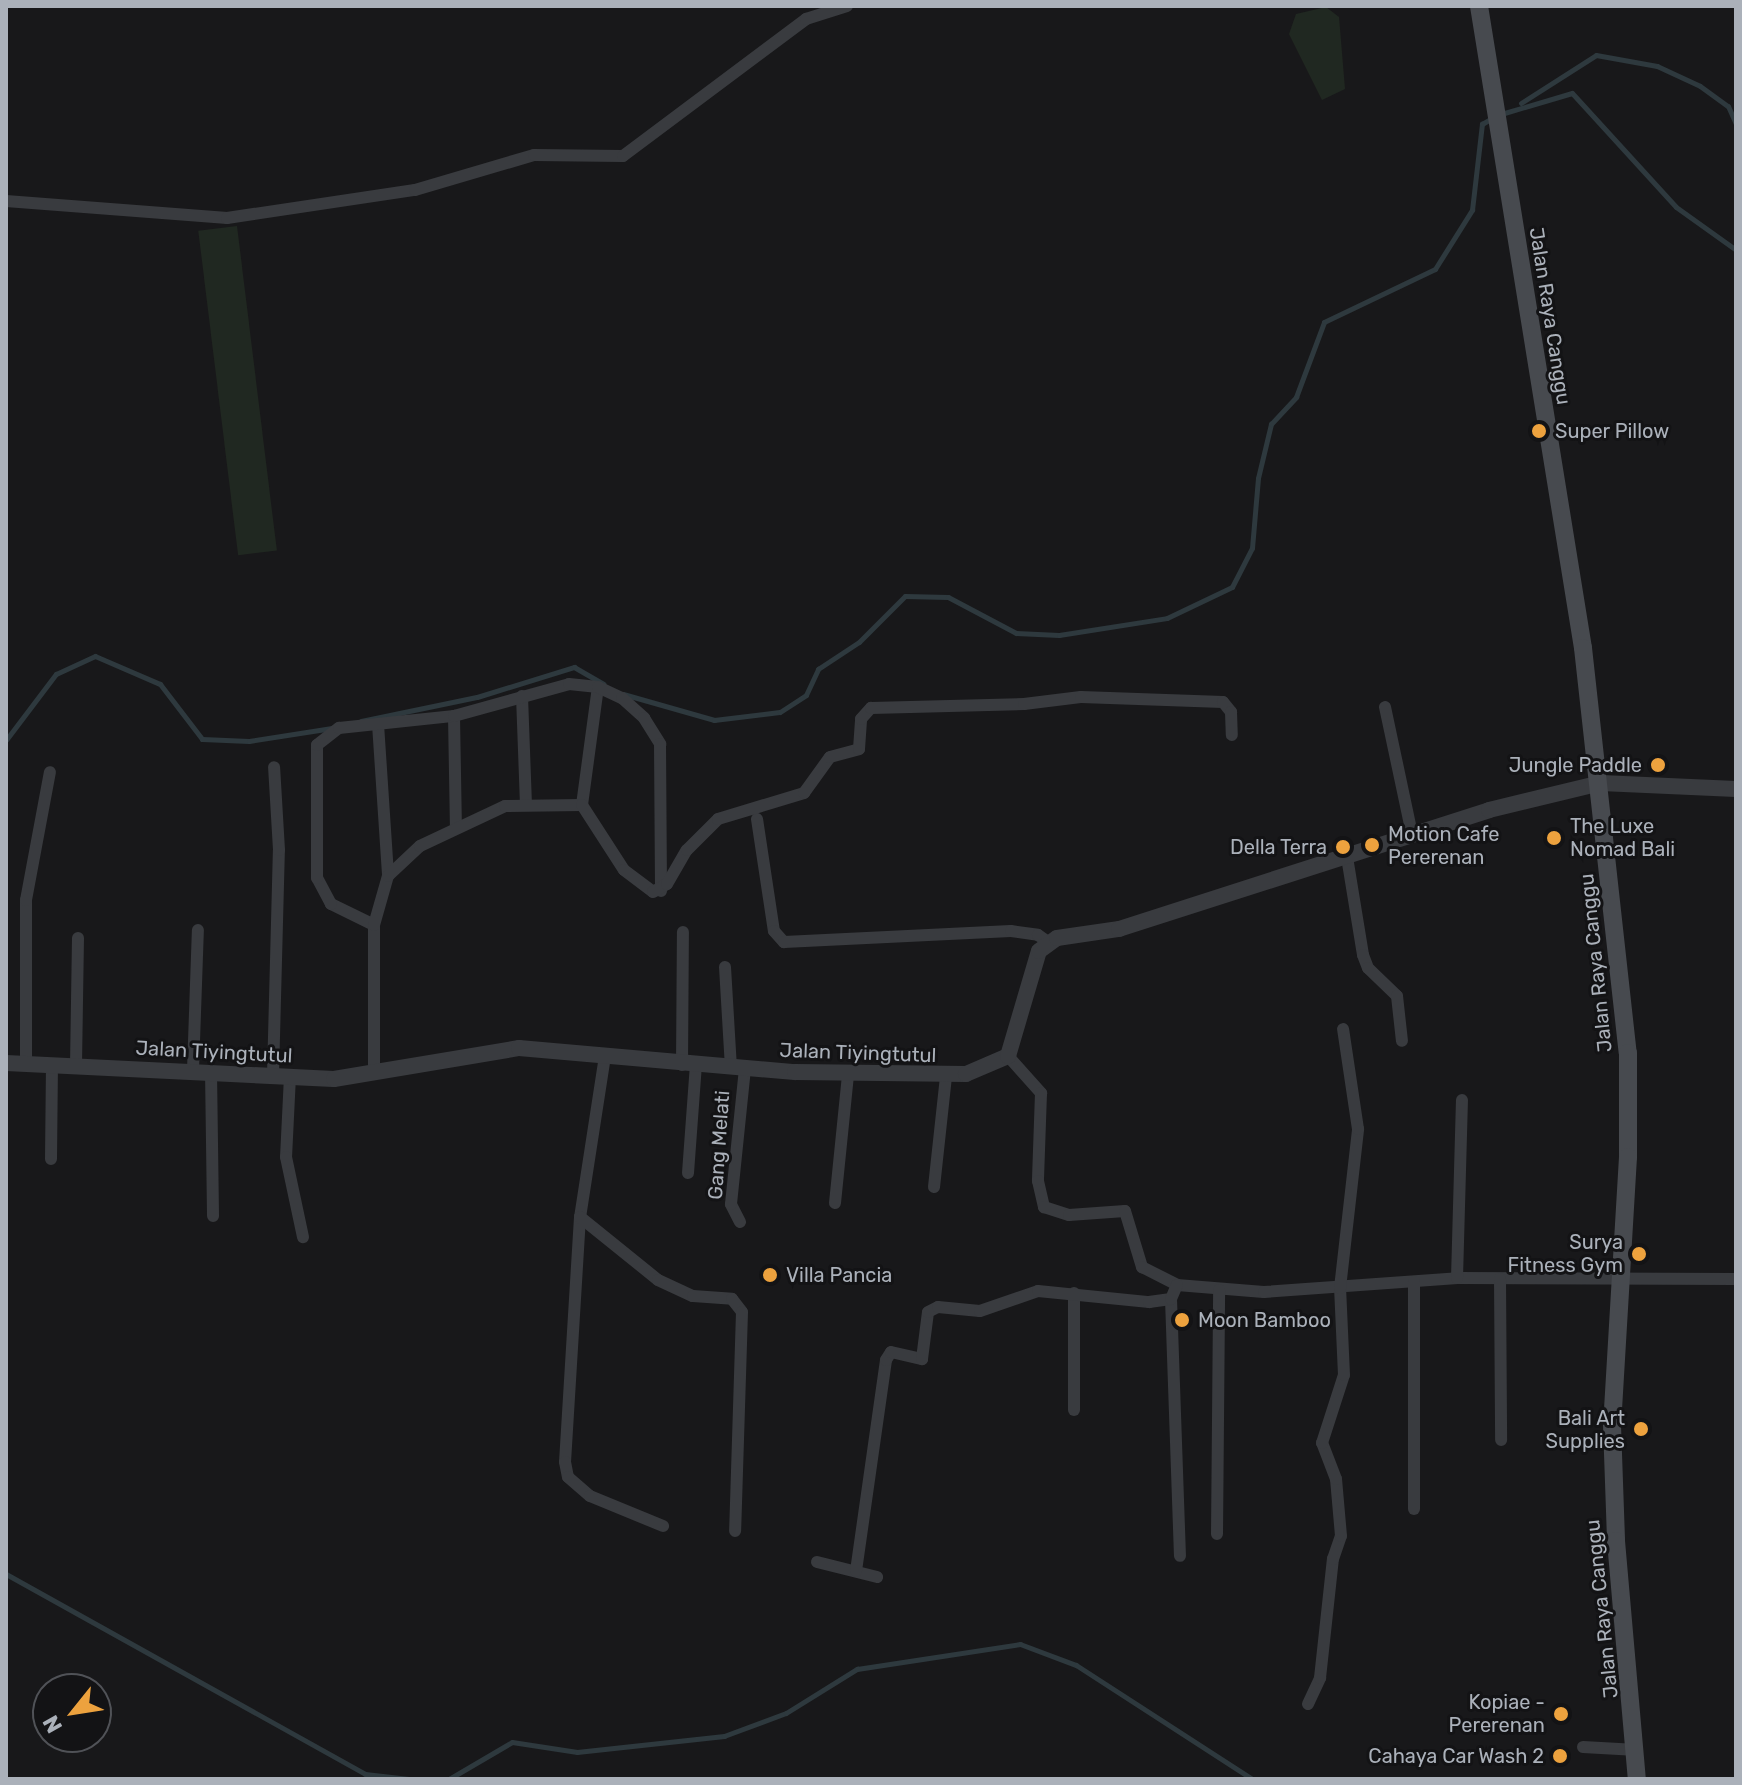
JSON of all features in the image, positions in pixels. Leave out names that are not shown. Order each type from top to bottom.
[{"type":"main road","name":"Jalan Raya Canggu","points":[[1479,6],[1601,783],[1629,1084],[1617,1281],[1613,1481],[1637,1779]]},
{"type":"street","points":[[6,201],[227,218],[415,190],[534,155],[623,156],[806,19],[847,6]]},
{"type":"street","points":[[374,925],[347,915],[322,892],[317,745],[339,728],[454,716],[569,684],[598,687],[622,698],[644,718],[660,744],[661,891]]},
{"type":"street","points":[[598,687],[582,805],[637,884],[661,891]]},
{"type":"street","points":[[522,696],[526,803]]},
{"type":"street","points":[[661,891],[687,850],[718,819],[804,793],[830,757],[859,749],[861,719],[871,708],[1024,704],[1081,697],[1223,702],[1231,712],[1232,735]]},
{"type":"street","points":[[1385,707],[1412,834]]},
{"type":"street","points":[[454,716],[456,828]]},
{"type":"street","points":[[374,1072],[374,925],[388,876],[378,724]]},
{"type":"street","points":[[273,1075],[279,850],[274,767]]},
{"type":"street","points":[[26,1064],[26,900],[50,772]]},
{"type":"street","points":[[757,819],[774,931],[784,942],[1011,931],[1038,935],[1048,942],[1119,929],[1412,834],[1601,783],[1736,789]]},
{"type":"street","points":[[388,876],[409,854],[505,806],[526,803],[582,805]]},
{"type":"street","points":[[1347,857],[1363,955],[1368,968],[1397,996],[1402,1041]]},
{"type":"street","points":[[193,1070],[198,930]]},
{"type":"street","points":[[683,932],[689,1065],[688,1173]]},
{"type":"street","points":[[76,1065],[78,938]]},
{"type":"street","points":[[1048,942],[1033,967],[1008,1056],[1041,1093],[1038,1181],[1044,1207],[1069,1215],[1125,1211],[1142,1267],[1177,1285],[1219,1290],[1340,1288],[1457,1278],[1617,1281],[1736,1279]]},
{"type":"street","name":"Gang Melati","points":[[725,967],[738,1068],[731,1204],[740,1222]]},
{"type":"street","points":[[1308,1704],[1320,1678],[1333,1559],[1341,1536],[1336,1479],[1322,1443],[1344,1375],[1340,1288],[1358,1129],[1343,1029]]},
{"type":"street","name":"Jalan Tiyingtutul","points":[[6,1063],[334,1079],[519,1048],[689,1065],[848,1075],[946,1076],[994,1066],[1008,1056]]},
{"type":"street","points":[[605,1056],[580,1217],[568,1477],[590,1496],[663,1526]]},
{"type":"street","points":[[51,1159],[52,1064]]},
{"type":"street","points":[[211,1071],[213,1216]]},
{"type":"street","points":[[835,1203],[848,1075]]},
{"type":"street","points":[[290,1076],[286,1157],[303,1237]]},
{"type":"street","points":[[934,1187],[946,1076]]},
{"type":"street","points":[[1457,1278],[1462,1100]]},
{"type":"street","points":[[580,1217],[658,1280],[693,1296],[732,1299],[742,1312],[735,1531]]},
{"type":"street","points":[[1500,1279],[1501,1440]]},
{"type":"street","points":[[1414,1282],[1414,1509]]},
{"type":"street","points":[[1177,1285],[1171,1299],[1180,1556]]},
{"type":"street","points":[[1217,1534],[1219,1290]]},
{"type":"street","points":[[856,1571],[886,1360],[891,1352],[922,1359],[928,1312],[938,1307],[980,1311],[1038,1291],[1149,1302],[1171,1299]]},
{"type":"street","points":[[1074,1293],[1074,1410]]},
{"type":"street","points":[[817,1562],[877,1577]]},
{"type":"street","points":[[1583,1747],[1637,1750]]},
{"type":"shaded area","points":[[1326,7],[1339,17],[1345,89],[1322,100],[1289,34],[1296,14]]},
{"type":"shaded area","points":[[237,226],[277,551],[238,555],[198,231]]},
{"type":"waterway","points":[[1521,103],[1596,55],[1657,66],[1700,86],[1728,106],[1736,124]]},
{"type":"waterway","points":[[1501,114],[1572,93],[1676,207],[1736,250]]},
{"type":"waterway","points":[[623,694],[714,720],[780,712],[806,695],[818,669],[859,642],[905,596],[948,597],[1016,633],[1059,635],[1167,618],[1232,587],[1252,548],[1258,478],[1271,424],[1296,397],[1324,322],[1435,269],[1472,210],[1482,124],[1492,118]]},
{"type":"waterway","points":[[6,740],[56,674],[95,656],[160,684],[202,739],[249,741],[332,728]]},
{"type":"waterway","points":[[361,721],[477,697],[574,667],[604,684]]},
{"type":"waterway","points":[[6,1574],[365,1774],[409,1779]]},
{"type":"waterway","points":[[449,1779],[512,1742],[577,1752],[724,1736],[786,1713],[857,1669],[1020,1644],[1076,1665],[1252,1779]]},
{"type":"place","name":"Super Pillow","points":[[1539,431]]},
{"type":"place","name":"Jungle Paddle","points":[[1658,765]]},
{"type":"place","name":"The Luxe Nomad Bali","points":[[1554,838]]},
{"type":"place","name":"Motion Cafe Pererenan","points":[[1372,845]]},
{"type":"place","name":"Della Terra","points":[[1343,847]]},
{"type":"place","name":"Surya Fitness Gym","points":[[1639,1254]]},
{"type":"place","name":"Villa Pancia","points":[[770,1275]]},
{"type":"place","name":"Moon Bamboo","points":[[1182,1320]]},
{"type":"place","name":"Bali Art Supplies","points":[[1641,1429]]},
{"type":"place","name":"Kopiae - Pererenan","points":[[1561,1714]]},
{"type":"place","name":"Cahaya Car Wash 2","points":[[1560,1756]]}]
